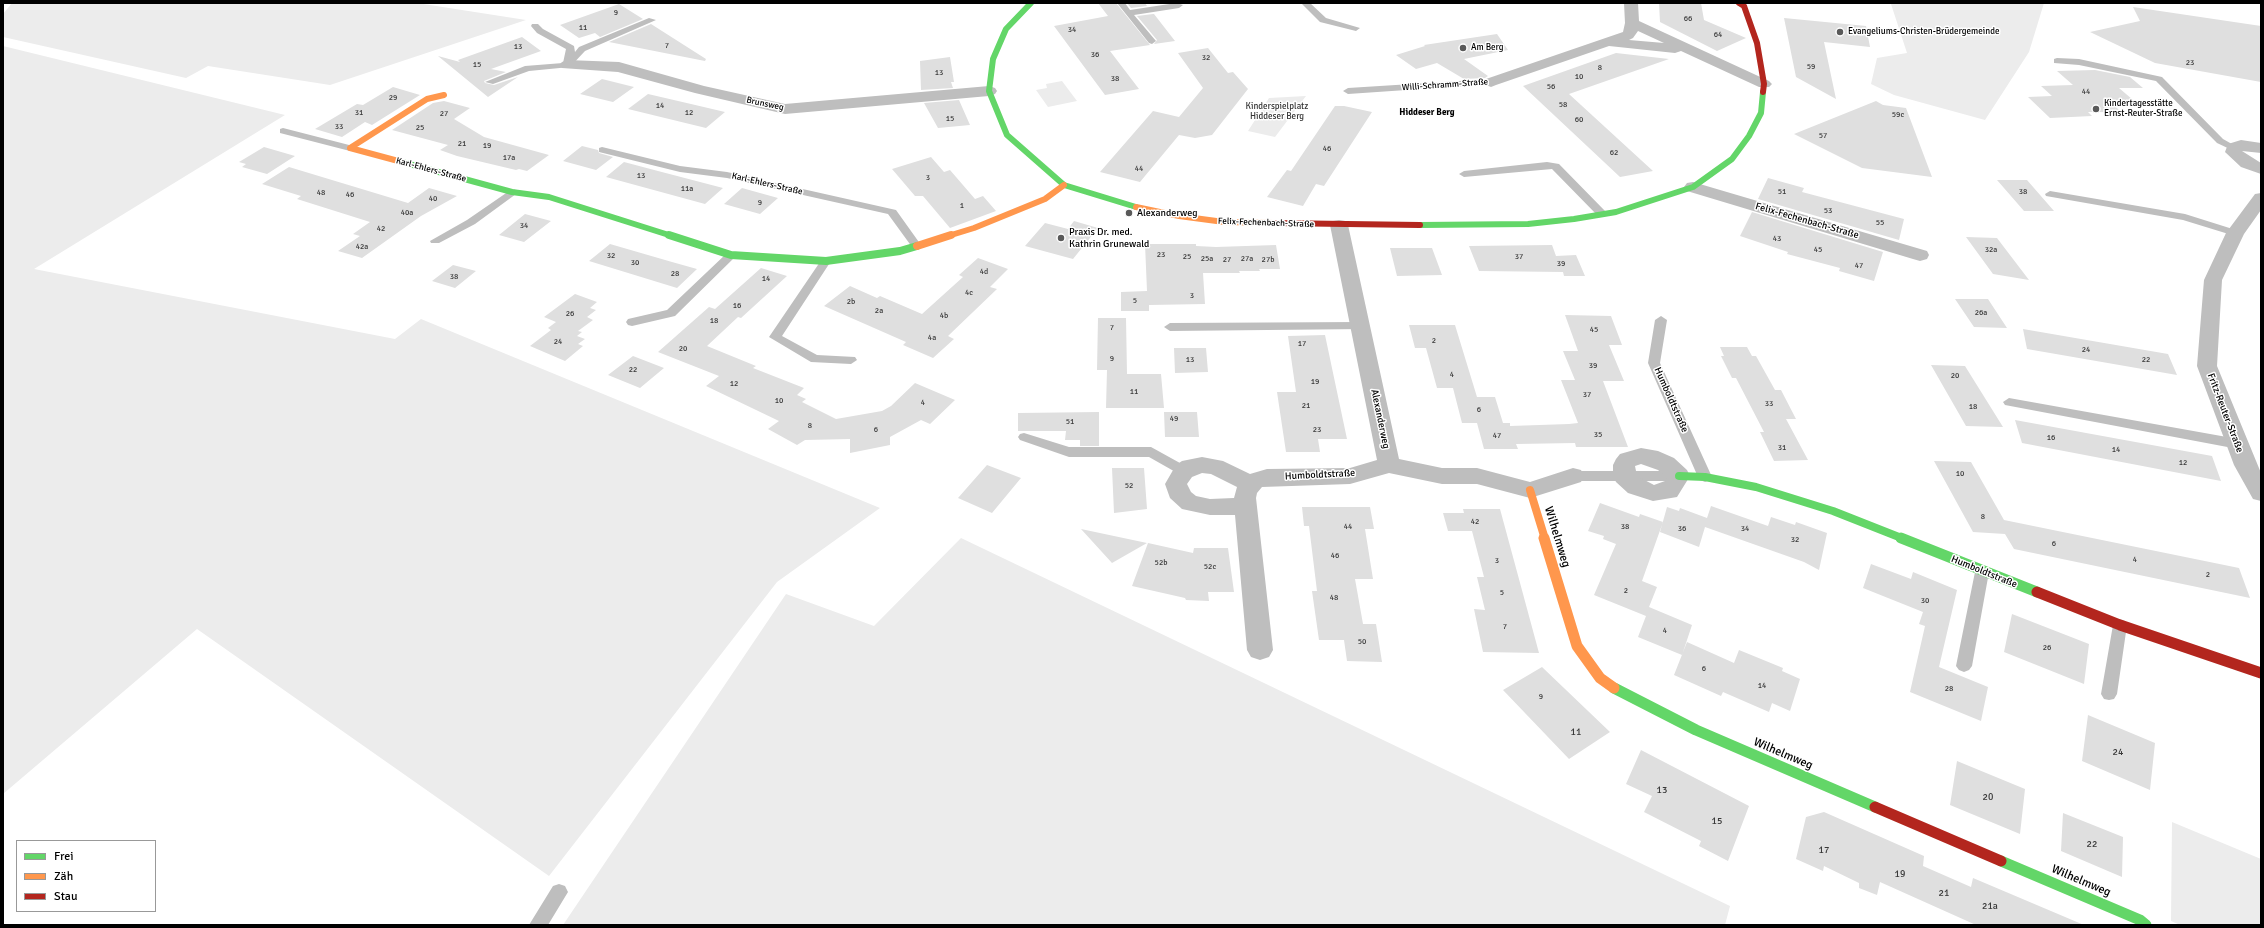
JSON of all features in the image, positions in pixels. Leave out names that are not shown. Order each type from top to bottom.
[{"type":"street","points":[[989,90],[994,59],[1006,29],[1031,3]]},
{"type":"street","points":[[1632,3],[1632,23]]},
{"type":"street","name":"Felix-Fechenbach-Straße","points":[[989,90],[1007,135],[1064,185],[1142,209],[1224,222],[1339,226],[1528,224],[1616,212],[1693,187],[1732,159],[1749,136],[1761,113],[1764,84],[1758,43],[1744,6],[1739,3]]},
{"type":"street","name":"Willi-Schramm-Straße","points":[[1491,82],[1628,35],[1631,31],[1632,23],[1764,84]]},
{"type":"street","name":"Willi-Schramm-Straße","points":[[1607,42],[1692,51]]},
{"type":"street","name":"Brunsweg","points":[[568,65],[619,67],[701,90],[785,109],[989,90]]},
{"type":"street","points":[[350,148],[427,99],[444,95]]},
{"type":"street","points":[[2261,148],[2240,145],[2234,148],[2233,152],[2238,157],[2261,169]]},
{"type":"street","name":"Karl-Ehlers-Straße","points":[[350,148],[512,192],[549,197],[731,254],[826,261],[900,251],[974,228],[1045,199],[1064,185]]},
{"type":"street","name":"Felix-Fechenbach-Straße","points":[[1693,187],[1920,255]]},
{"type":"street","name":"Fritz-Reuter-Straße","points":[[2261,198],[2236,233],[2213,280],[2206,366],[2245,465],[2261,493]]},
{"type":"street","name":"Alexanderweg","points":[[1339,226],[1390,465]]},
{"type":"street","points":[[1641,456],[1658,460],[1679,476],[1674,487],[1669,491],[1653,493],[1636,488],[1624,476],[1624,465],[1628,460],[1641,456]]},
{"type":"street","points":[[1184,471],[1198,465],[1211,466],[1248,495],[1260,650]]},
{"type":"street","name":"Humboldtstraße","points":[[1184,471],[1176,484],[1178,492],[1190,503],[1210,507],[1248,495],[1267,477],[1350,476],[1390,465],[1442,476],[1477,476],[1530,490]]},
{"type":"street","points":[[1530,490],[1573,476]]},
{"type":"street","name":"Humboldtstraße","points":[[1679,476],[1705,477],[1756,487],[1832,511],[1982,572],[2120,625],[2261,674]]},
{"type":"street","name":"Wilhelmweg","points":[[1530,490],[1577,646],[1600,678],[1618,691],[1696,730],[2140,920],[2146,925]]},
{"type":"lane","points":[[1121,3],[1152,41]]},
{"type":"lane","points":[[1305,3],[1324,20],[1356,28]]},
{"type":"lane","points":[[1128,13],[1180,5]]},
{"type":"lane","points":[[490,82],[528,68],[568,65],[582,49],[652,20]]},
{"type":"lane","points":[[535,26],[540,31],[571,48],[568,65]]},
{"type":"lane","points":[[2057,61],[2079,62],[2152,76],[2159,79],[2220,141],[2234,148]]},
{"type":"lane","name":"Willi-Schramm-Straße","points":[[1348,91],[1491,82]]},
{"type":"lane","name":"Karl-Ehlers-Straße","points":[[283,131],[350,148]]},
{"type":"lane","name":"Karl-Ehlers-Straße","points":[[602,150],[680,169],[727,175],[892,212],[916,245]]},
{"type":"lane","points":[[1464,174],[1547,165],[1555,166],[1602,214]]},
{"type":"lane","points":[[435,241],[471,222],[512,192]]},
{"type":"lane","points":[[2050,194],[2185,217],[2236,233]]},
{"type":"lane","points":[[632,322],[671,314],[731,254]]},
{"type":"lane","points":[[826,261],[775,337],[815,359],[851,360]]},
{"type":"lane","name":"Humboldtstraße","points":[[1661,320],[1654,363],[1705,477]]},
{"type":"lane","points":[[1170,327],[1361,326]]},
{"type":"lane","points":[[2009,402],[2238,444]]},
{"type":"lane","points":[[1024,437],[1069,452],[1151,452],[1184,471]]},
{"type":"lane","points":[[1573,476],[1624,476]]},
{"type":"lane","points":[[1964,666],[1982,572]]},
{"type":"lane","points":[[2109,694],[2120,625]]},
{"type":"lane","points":[[538,925],[559,892]]},
{"type":"green space","points":[[12,3],[417,3],[526,20],[330,85],[208,66],[186,78],[3,37],[3,14]]},
{"type":"green space","points":[[1879,3],[2044,3],[2029,52],[1985,120],[1894,95],[1871,84],[1877,58],[1907,53],[1891,4]]},
{"type":"green space","points":[[3,46],[285,115],[34,269],[395,339],[421,319],[880,508],[777,582],[549,876],[197,629],[3,794]]},
{"type":"green space","points":[[1062,81],[1077,101],[1048,107],[1036,90],[1047,88],[1046,84]]},
{"type":"green space","name":"Kinderspielplatz Hiddeser Berg","points":[[1306,96],[1275,137],[1248,131],[1269,98]]},
{"type":"green space","points":[[961,538],[1730,906],[1725,925],[563,925],[786,594],[874,626]]},
{"type":"green space","points":[[2172,822],[2261,859],[2261,925],[2180,925],[2171,921]]},
{"type":"building","points":[[1098,3],[1116,3],[1150,45],[1110,51],[1139,89],[1105,95],[1054,26],[1108,16]]},
{"type":"building","points":[[1127,3],[1145,3],[1147,6],[1131,8]]},
{"type":"building","points":[[1659,3],[1701,3],[1704,20],[1746,38],[1717,51],[1660,22]]},
{"type":"building","points":[[619,4],[643,19],[600,37],[595,33],[579,38],[560,25]]},
{"type":"building","points":[[2133,7],[2261,26],[2261,82],[2155,63],[2090,32],[2140,21]]},
{"type":"building","points":[[1154,14],[1175,41],[1154,44],[1157,40],[1137,16]]},
{"type":"building","points":[[1784,18],[1866,26],[1870,47],[1824,42],[1836,99],[1796,77]]},
{"type":"building","points":[[651,24],[706,59],[705,61],[609,42]]},
{"type":"building","name":"Am Berg","points":[[1497,34],[1508,50],[1464,59],[1488,76],[1485,78],[1464,79],[1437,63],[1416,69],[1396,55],[1425,46],[1424,45]]},
{"type":"building","points":[[522,37],[541,51],[491,69],[506,72],[484,81],[485,83],[494,85],[518,77],[488,97],[438,56],[460,62],[458,60]]},
{"type":"building","points":[[1208,48],[1228,73],[1233,72],[1248,89],[1212,135],[1195,138],[1179,135],[1140,182],[1100,172],[1153,111],[1179,117],[1203,88],[1178,53]]},
{"type":"building","points":[[1616,53],[1669,59],[1569,94],[1653,171],[1620,177],[1523,86]]},
{"type":"building","points":[[950,57],[954,82],[951,82],[953,88],[921,90],[920,61]]},
{"type":"building","points":[[2095,70],[2130,77],[2143,88],[2119,88],[2139,105],[2115,106],[2121,112],[2088,112],[2092,116],[2050,118],[2028,97],[2052,96],[2041,86],[2073,85],[2057,71]]},
{"type":"building","points":[[602,79],[634,87],[613,102],[580,94]]},
{"type":"building","points":[[393,87],[420,95],[372,125],[365,122],[342,137],[315,129],[357,104],[363,105]]},
{"type":"building","points":[[648,94],[725,112],[706,128],[628,109]]},
{"type":"building","points":[[959,100],[970,125],[938,128],[924,103]]},
{"type":"building","points":[[444,101],[470,108],[454,119],[484,137],[549,155],[527,171],[519,169],[516,170],[457,156],[440,150],[448,145],[392,130],[433,103]]},
{"type":"building","points":[[1876,101],[1883,105],[1906,108],[1932,177],[1862,168],[1794,134]]},
{"type":"building","points":[[1335,106],[1344,106],[1372,112],[1324,186],[1316,184],[1303,206],[1267,197],[1287,170],[1291,171]]},
{"type":"building","points":[[582,146],[598,150],[599,153],[613,157],[596,170],[563,161]]},
{"type":"building","points":[[264,147],[295,156],[267,174],[242,167],[246,164],[239,162]]},
{"type":"building","points":[[931,157],[944,172],[950,170],[975,199],[983,196],[996,211],[950,228],[923,196],[915,196],[892,169]]},
{"type":"building","points":[[624,162],[723,188],[705,204],[606,177]]},
{"type":"building","points":[[289,167],[408,203],[429,188],[457,196],[421,216],[362,258],[338,251],[360,236],[353,234],[370,222],[297,199],[301,196],[262,184]]},
{"type":"building","points":[[1768,178],[1804,188],[1802,192],[1904,219],[1899,240],[1758,199]]},
{"type":"building","points":[[1997,180],[2027,180],[2054,211],[2024,211]]},
{"type":"building","points":[[742,188],[778,198],[760,214],[724,204]]},
{"type":"building","points":[[1752,212],[1883,252],[1874,281],[1839,271],[1840,268],[1787,254],[1788,252],[1740,236]]},
{"type":"building","points":[[525,214],[551,221],[524,242],[499,235]]},
{"type":"building","name":"Praxis Dr. med. Kathrin Grunewald","points":[[1074,221],[1098,228],[1073,259],[1025,246],[1045,223],[1068,229]]},
{"type":"building","points":[[1966,237],[1997,238],[2029,280],[1993,274]]},
{"type":"building","points":[[610,244],[697,269],[677,288],[589,261]]},
{"type":"building","points":[[1145,244],[1196,244],[1196,246],[1216,247],[1276,245],[1280,269],[1239,271],[1240,273],[1203,273],[1205,304],[1149,305],[1149,311],[1121,311],[1121,292],[1147,291]]},
{"type":"building","points":[[1552,245],[1556,256],[1576,255],[1585,276],[1564,276],[1563,272],[1479,271],[1469,246]]},
{"type":"building","points":[[1390,248],[1432,248],[1442,275],[1397,276]]},
{"type":"building","points":[[978,258],[1008,269],[990,287],[997,289],[948,336],[954,339],[933,358],[903,345],[906,342],[824,306],[850,286],[877,298],[880,296],[922,314],[963,277],[959,275]]},
{"type":"building","points":[[453,265],[476,271],[455,288],[432,281]]},
{"type":"building","points":[[761,268],[787,276],[741,318],[738,317],[707,346],[756,366],[753,368],[804,388],[797,395],[806,399],[802,402],[836,419],[882,411],[891,406],[915,383],[955,400],[930,424],[921,420],[890,437],[890,445],[850,453],[850,439],[805,440],[797,445],[768,429],[779,421],[706,386],[719,376],[658,352],[709,307],[715,309]]},
{"type":"building","points":[[575,294],[597,302],[590,308],[596,310],[587,317],[593,320],[578,331],[582,332],[577,336],[585,339],[578,344],[583,346],[565,361],[530,346],[551,330],[548,328],[556,322],[544,317]]},
{"type":"building","points":[[1955,299],[1988,299],[2007,328],[1974,327]]},
{"type":"building","points":[[1565,315],[1611,316],[1622,345],[1609,345],[1624,381],[1603,381],[1628,447],[1576,447],[1575,443],[1516,444],[1518,449],[1484,449],[1477,423],[1462,423],[1453,388],[1437,388],[1426,348],[1415,348],[1409,325],[1455,325],[1477,397],[1495,397],[1503,423],[1510,423],[1510,426],[1569,424],[1578,423],[1561,380],[1575,380],[1563,351],[1578,351]]},
{"type":"building","points":[[1098,318],[1126,318],[1127,374],[1161,374],[1164,408],[1106,408],[1107,370],[1097,370]]},
{"type":"building","points":[[2023,329],[2168,354],[2177,375],[2027,349]]},
{"type":"building","points":[[1325,335],[1347,439],[1318,439],[1320,452],[1286,452],[1277,392],[1296,392],[1288,336]]},
{"type":"building","points":[[1720,347],[1747,347],[1752,356],[1756,356],[1775,390],[1781,390],[1796,419],[1786,419],[1808,460],[1774,461],[1760,432],[1764,432],[1736,378],[1732,378],[1721,356],[1724,356]]},
{"type":"building","points":[[1174,348],[1206,348],[1208,372],[1175,373]]},
{"type":"building","points":[[633,356],[664,368],[640,388],[608,375]]},
{"type":"building","points":[[1931,365],[1965,366],[2003,427],[1966,426]]},
{"type":"building","points":[[1099,412],[1099,446],[1080,446],[1080,440],[1065,440],[1066,431],[1018,431],[1018,413]]},
{"type":"building","points":[[1164,412],[1197,412],[1199,437],[1165,437]]},
{"type":"building","points":[[2015,420],[2212,456],[2221,481],[2022,443]]},
{"type":"building","points":[[1934,461],[1971,462],[2004,520],[2239,568],[2250,598],[2014,549],[2005,534],[1973,532]]},
{"type":"building","points":[[987,465],[1021,478],[992,513],[958,498]]},
{"type":"building","points":[[1112,468],[1144,468],[1147,509],[1114,513]]},
{"type":"building","points":[[1600,503],[1639,517],[1640,514],[1663,522],[1642,581],[1657,587],[1649,607],[1692,625],[1682,655],[1638,637],[1646,616],[1594,595],[1616,544],[1603,539],[1604,536],[1588,531]]},
{"type":"building","points":[[1711,506],[1768,526],[1771,517],[1795,525],[1796,522],[1827,533],[1819,570],[1804,562],[1705,527],[1699,547],[1660,532],[1667,507],[1679,511],[1680,508],[1707,518]]},
{"type":"building","points":[[1302,507],[1370,507],[1374,529],[1365,529],[1373,579],[1355,579],[1363,624],[1376,624],[1382,662],[1347,661],[1344,640],[1319,640],[1312,591],[1317,591],[1309,526],[1304,526]]},
{"type":"building","points":[[1463,509],[1500,509],[1539,653],[1483,652],[1474,609],[1485,610],[1477,577],[1484,577],[1472,531],[1448,531],[1443,513],[1464,513]]},
{"type":"building","points":[[1081,529],[1147,543],[1112,563]]},
{"type":"building","points":[[1148,543],[1193,553],[1194,548],[1228,548],[1234,592],[1208,592],[1209,601],[1186,600],[1185,598],[1132,586]]},
{"type":"building","points":[[1871,564],[1911,579],[1913,572],[1957,590],[1939,667],[1988,687],[1981,721],[1910,692],[1925,626],[1919,624],[1923,612],[1863,588]]},
{"type":"building","points":[[2012,614],[2089,644],[2084,684],[2004,652]]},
{"type":"building","points":[[1687,642],[1734,663],[1739,650],[1783,668],[1782,671],[1800,679],[1790,711],[1772,703],[1769,712],[1723,692],[1721,696],[1674,675]]},
{"type":"building","points":[[1542,667],[1610,732],[1569,759],[1503,690]]},
{"type":"building","points":[[2088,715],[2155,743],[2150,790],[2082,761]]},
{"type":"building","points":[[1641,750],[1749,806],[1728,861],[1699,846],[1701,841],[1644,812],[1652,796],[1626,784]]},
{"type":"building","points":[[1957,761],[2025,789],[2020,834],[1950,805]]},
{"type":"building","points":[[1824,812],[1924,856],[1923,866],[1971,887],[1973,878],[2084,925],[1976,925],[1880,882],[1877,895],[1859,888],[1859,883],[1824,866],[1823,871],[1796,859],[1806,817]]},
{"type":"building","points":[[2063,813],[2123,837],[2122,877],[2061,851]]},
{"type":"traffic: fast","points":[[1031,3],[1006,29],[993,59],[989,91],[1007,135],[1064,185],[1136,207]]},
{"type":"traffic: fast","points":[[1420,225],[1528,224],[1574,219],[1616,212],[1693,187],[1732,159],[1749,136],[1761,113],[1763,92]]},
{"type":"traffic: fast","points":[[402,162],[512,192],[549,197],[731,255],[826,261],[900,251],[917,246]]},
{"type":"traffic: fast","points":[[1679,476],[1705,477],[1756,487],[1833,511],[2037,592]]},
{"type":"traffic: fast","points":[[1614,688],[1696,730],[1875,807]]},
{"type":"traffic: fast","points":[[2001,861],[2140,920],[2146,925]]},
{"type":"traffic: slow","points":[[402,162],[350,148],[427,99],[444,95]]},
{"type":"traffic: slow","points":[[917,246],[974,228],[1045,199],[1064,185]]},
{"type":"traffic: slow","points":[[1136,207],[1179,216],[1224,222],[1273,223]]},
{"type":"traffic: slow","points":[[1530,490],[1577,646],[1600,678],[1614,688]]},
{"type":"traffic: jam","points":[[1739,3],[1744,6],[1757,43],[1764,84],[1763,92]]},
{"type":"traffic: jam","points":[[1273,223],[1420,225]]},
{"type":"traffic: jam","points":[[2037,592],[2120,625],[2261,673]]},
{"type":"traffic: jam","points":[[1875,807],[2001,861]]},
{"type":"place","name":"Evangeliums-Christen-Brüdergemeinde","points":[[1840,32]]},
{"type":"place","name":"Am Berg","points":[[1463,48]]},
{"type":"place","name":"Kindertagesstätte Ernst-Reuter-Straße","points":[[2096,109]]},
{"type":"place","name":"Alexanderweg","points":[[1129,213]]},
{"type":"place","name":"Praxis Dr. med. Kathrin Grunewald","points":[[1061,238]]},
{"type":"district","name":"Hiddeser Berg","points":[[1427,113]]}]
